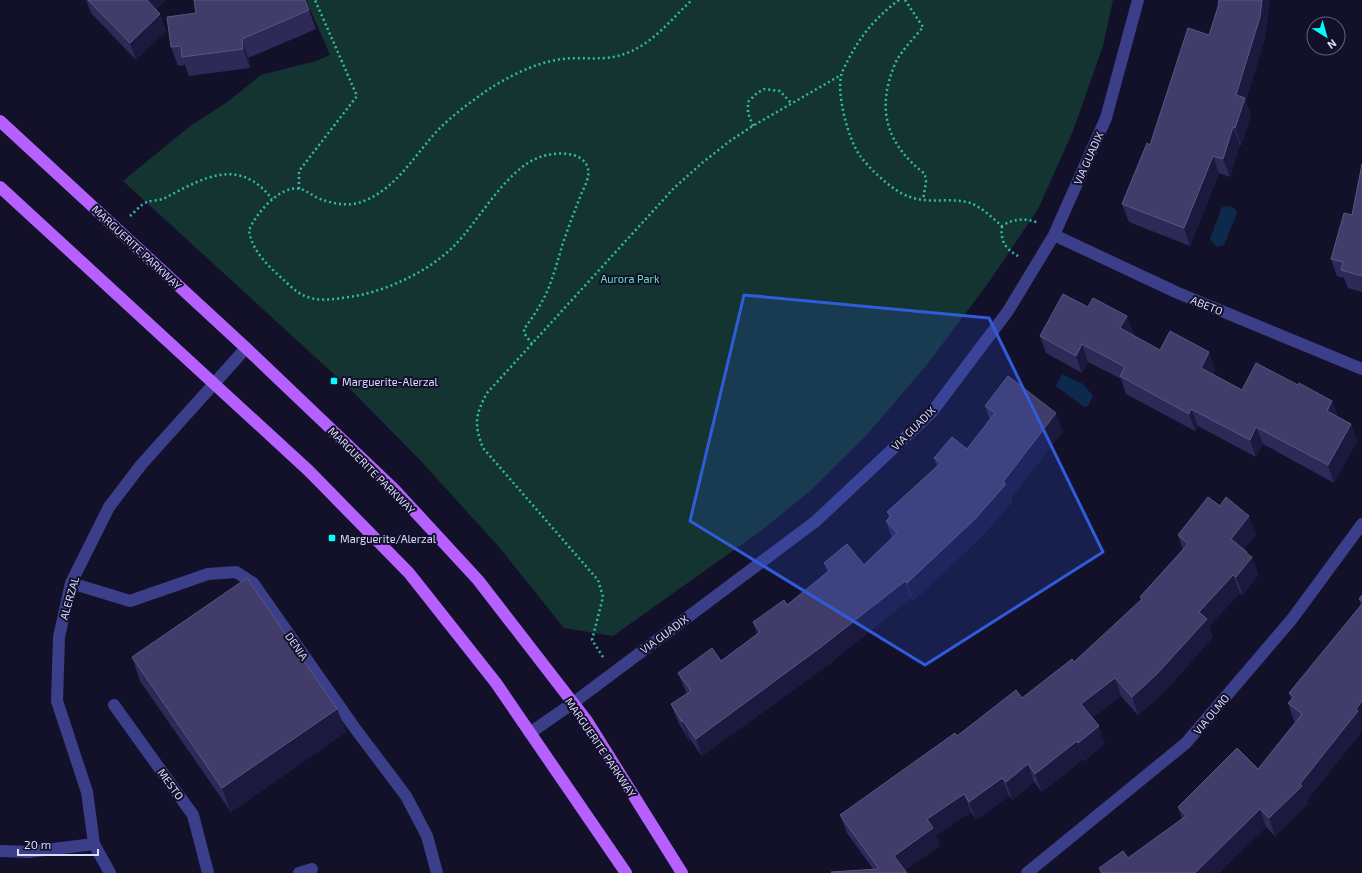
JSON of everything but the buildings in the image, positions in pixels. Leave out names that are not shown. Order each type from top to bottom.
[{"type":"main road","name":"MARGUERITE PARKWAY","points":[[0,121],[246,348],[394,489],[472,574],[591,728],[682,873]]},
{"type":"main road","points":[[0,187],[309,471],[409,573],[496,683],[626,873]]},
{"type":"street","name":"VIA GUADIX","points":[[530,733],[573,703],[816,521],[932,412],[1008,311],[1055,232],[1106,118],[1138,0]]},
{"type":"street","name":"ABETO","points":[[1055,232],[1178,293],[1362,369]]},
{"type":"street","name":"ALERZAL","points":[[110,873],[94,844],[87,792],[57,701],[59,637],[71,583],[110,507],[141,465],[246,348]]},
{"type":"street","name":"VIA OLMO","points":[[1027,873],[1186,743],[1292,619],[1362,524]]},
{"type":"street","name":"DENIA","points":[[71,583],[130,602],[208,574],[236,572],[253,583],[354,727],[406,796],[427,836],[436,873]]},
{"type":"street","name":"MESTO","points":[[114,705],[193,815],[208,873]]},
{"type":"street","points":[[0,851],[30,852],[94,844]]},
{"type":"street","points":[[299,873],[312,869]]},
{"type":"path","points":[[300,189],[299,171],[357,96],[315,0]]},
{"type":"path","points":[[532,344],[524,333],[524,329],[549,289],[572,219],[587,180],[589,169],[585,163],[575,155],[559,154],[540,156],[527,164],[486,204],[454,246],[416,273],[383,290],[325,300],[308,299],[296,293],[268,266],[250,239],[249,230],[263,208],[272,200],[286,192],[300,189],[320,199],[349,205],[366,200],[384,190],[439,129],[489,90],[527,70],[556,60],[605,60],[627,53],[657,36],[692,0]]},
{"type":"path","points":[[899,0],[886,10],[870,26],[855,45],[841,75],[842,109],[860,156],[881,178],[901,193],[923,200],[967,202],[980,209],[1002,226]]},
{"type":"path","points":[[905,0],[923,27],[896,62],[888,87],[884,111],[895,144],[912,164],[925,174],[926,182],[923,200]]},
{"type":"path","points":[[613,673],[592,640],[603,597],[598,580],[484,448],[478,434],[476,421],[478,410],[487,394],[674,188],[730,140],[841,75]]},
{"type":"path","points":[[753,126],[748,113],[748,102],[757,93],[764,89],[780,91],[792,104]]},
{"type":"path","points":[[116,228],[146,202],[163,198],[186,185],[214,175],[230,174],[252,181],[262,188],[272,200]]},
{"type":"path","points":[[1035,266],[1005,247],[1001,232],[1002,226],[1009,221],[1027,219],[1055,232]]},
{"type":"highlighted area","points":[[744,295],[989,318],[1103,552],[925,665],[690,521]]},
{"type":"green space","name":"Aurora Park","points":[[306,0],[1113,0],[1103,46],[1073,131],[1038,209],[989,282],[925,367],[864,438],[810,491],[762,530],[613,636],[564,628],[499,547],[420,460],[348,387],[123,181],[190,126],[226,103],[261,75],[316,61],[330,55]]},
{"type":"water","points":[[1230,206],[1235,209],[1237,213],[1224,245],[1217,247],[1210,239],[1222,207]]},
{"type":"water","points":[[1062,374],[1083,384],[1093,396],[1088,406],[1084,407],[1056,386]]},
{"type":"place","name":"Marguerite-Alerzal","points":[[334,381]]},
{"type":"place","name":"Marguerite/Alerzal","points":[[332,538]]}]
